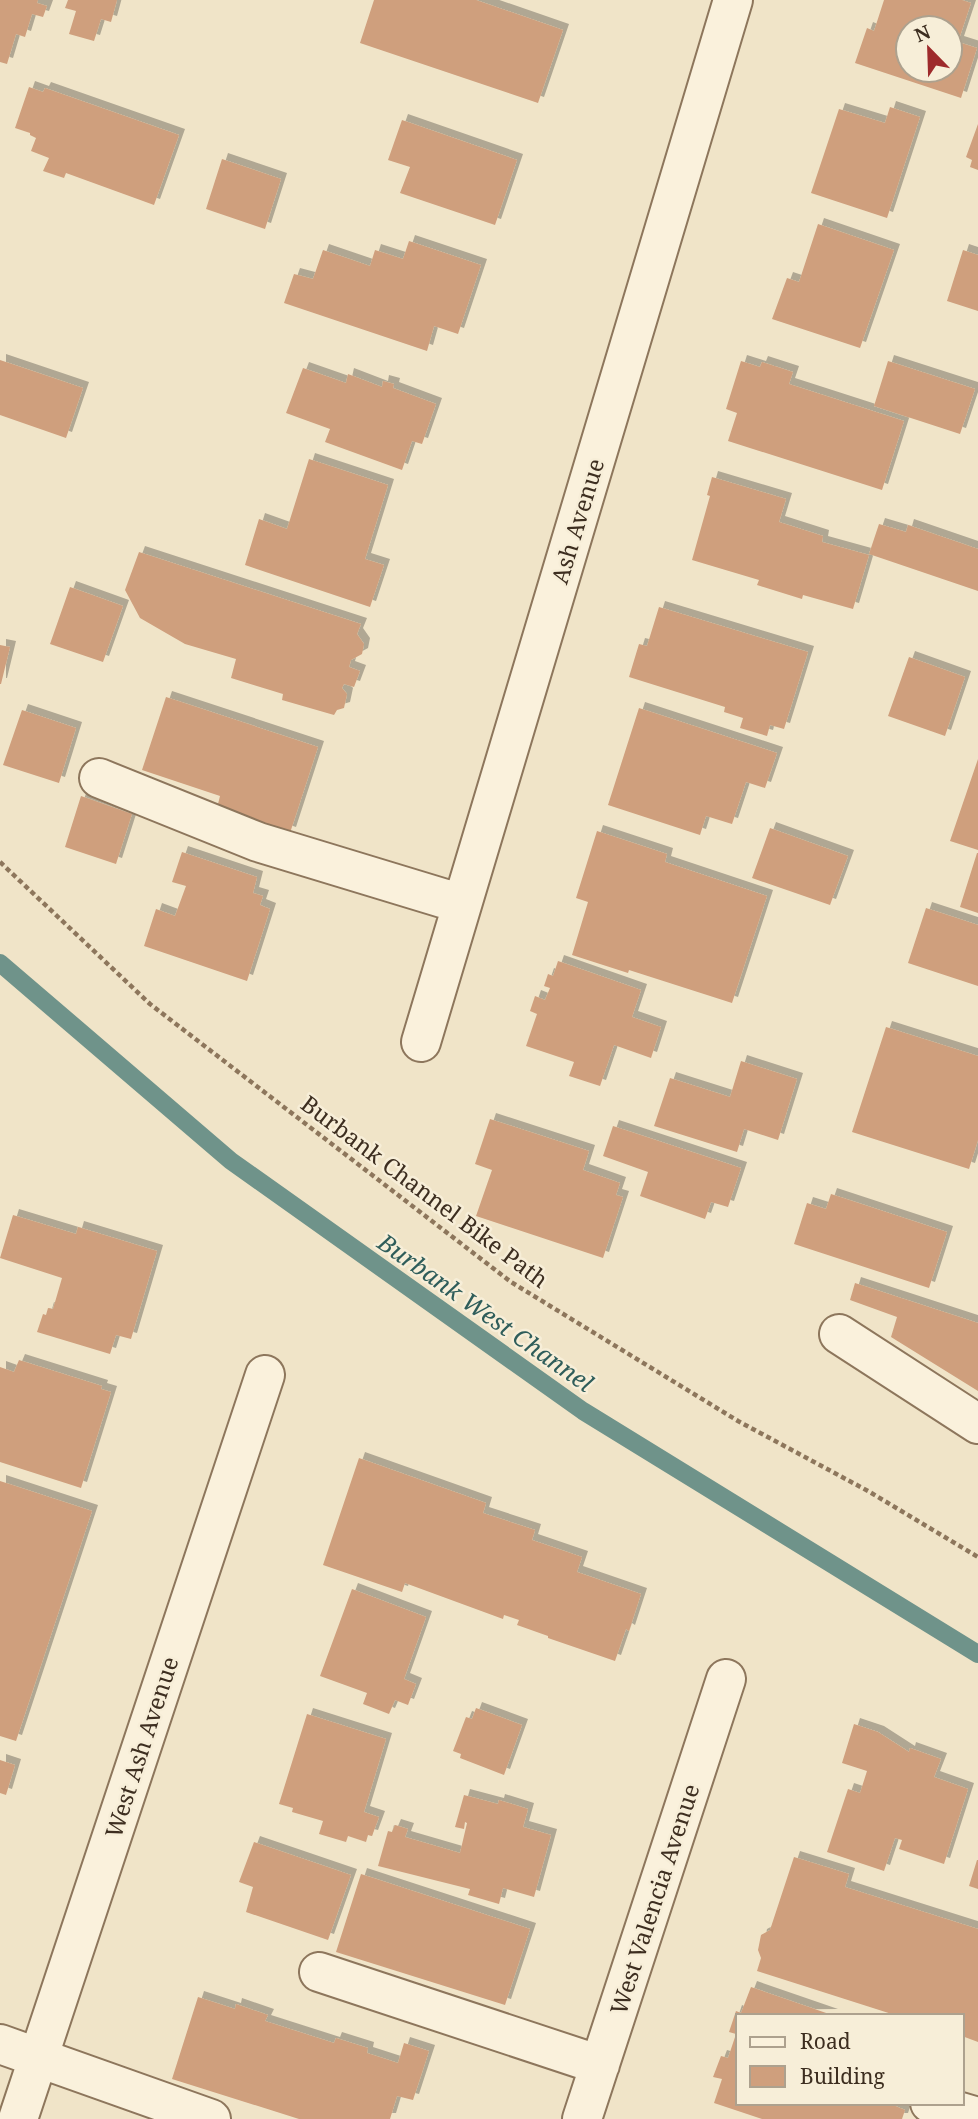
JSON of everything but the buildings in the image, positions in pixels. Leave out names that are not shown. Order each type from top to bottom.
[{"type":"street","name":"Ash Avenue","points":[[421,1042],[733,0]]},
{"type":"street","points":[[99,778],[258,842],[462,904]]},
{"type":"street","points":[[839,1334],[978,1424]]},
{"type":"street","name":"West Ash Avenue","points":[[18,2119],[265,1375]]},
{"type":"street","name":"West Valencia Avenue","points":[[582,2119],[726,1679]]},
{"type":"street","points":[[319,1972],[600,2065]]},
{"type":"street","points":[[0,2044],[211,2119]]},
{"type":"street","points":[[937,2105],[978,2117]]},
{"type":"path","name":"Burbank Channel Bike Path","points":[[0,862],[150,1004],[511,1282],[738,1421],[868,1491],[978,1557]]},
{"type":"waterway","name":"Burbank West Channel","points":[[0,963],[231,1161],[583,1411],[978,1654]]}]
